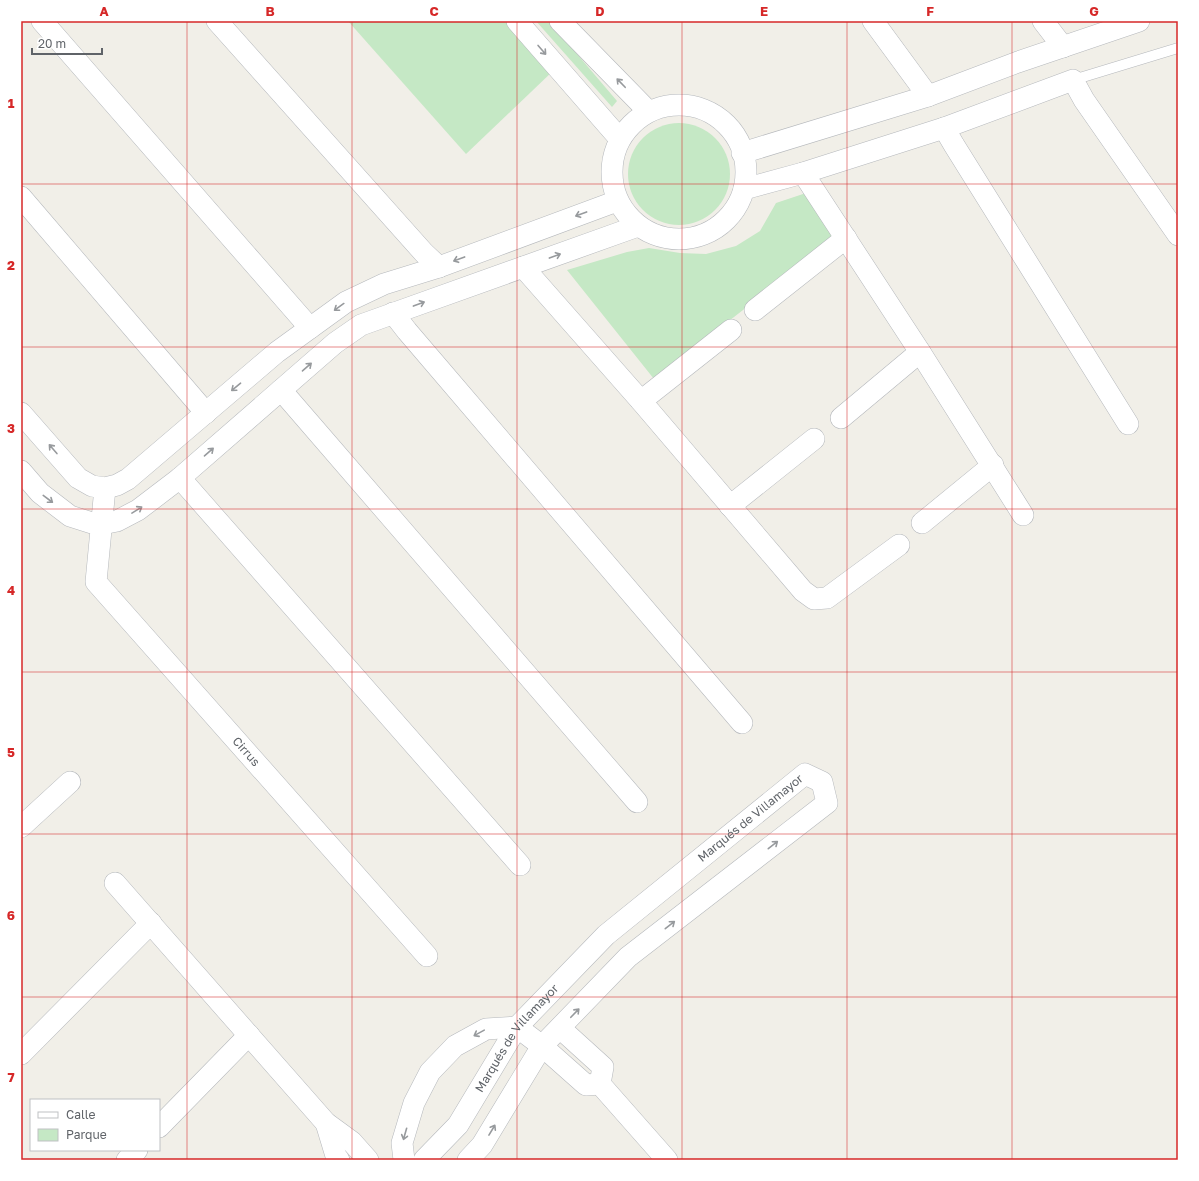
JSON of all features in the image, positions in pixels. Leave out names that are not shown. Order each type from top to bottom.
[{"type":"street","points":[[42,21],[310,328]]},
{"type":"street","points":[[217,21],[424,253],[439,267]]},
{"type":"street","points":[[517,21],[619,138]]},
{"type":"street","points":[[560,21],[648,111]]},
{"type":"street","points":[[873,21],[928,96]]},
{"type":"street","points":[[1043,21],[1063,47]]},
{"type":"street","points":[[742,153],[928,96],[1018,62],[1139,21]]},
{"type":"street","points":[[744,189],[803,173],[944,128],[1073,80],[1084,100],[1178,234]]},
{"type":"street","points":[[673,104],[699,108],[722,120],[742,153],[746,164],[744,189],[737,206],[725,221],[710,232],[692,238],[673,239],[655,235],[638,226],[617,201],[613,170],[619,138],[632,123],[648,111],[673,104]]},
{"type":"street","points":[[944,128],[1128,424]]},
{"type":"street","points":[[803,173],[993,465],[1023,515]]},
{"type":"street","points":[[21,197],[206,413]]},
{"type":"street","points":[[21,413],[78,478],[92,486],[105,488],[117,485],[128,479],[277,352],[346,302],[384,284],[439,267],[617,201]]},
{"type":"street","points":[[21,471],[40,493],[70,516],[92,523],[101,530],[138,510],[180,478],[335,343],[361,325],[638,226]]},
{"type":"street","points":[[755,310],[846,238]]},
{"type":"street","points":[[523,267],[641,401],[803,592],[814,599],[827,598],[899,545]]},
{"type":"street","points":[[393,314],[742,723]]},
{"type":"street","points":[[641,401],[731,330]]},
{"type":"street","points":[[841,418],[920,352]]},
{"type":"street","points":[[280,390],[638,802]]},
{"type":"street","points":[[730,506],[814,440]]},
{"type":"street","points":[[922,523],[993,465]]},
{"type":"street","points":[[180,478],[520,865]]},
{"type":"street","name":"Cirrus","points":[[105,488],[96,582],[427,956]]},
{"type":"street","name":"Marqués de Villamayor","points":[[424,1160],[458,1125],[517,1027],[606,935],[806,774],[822,782],[827,803],[628,958],[542,1046],[482,1145],[468,1160]]},
{"type":"street","points":[[21,827],[70,782]]},
{"type":"street","points":[[115,883],[326,1123],[352,1142],[368,1160]]},
{"type":"street","points":[[21,1054],[150,923]]},
{"type":"street","points":[[404,1160],[402,1143],[414,1103],[430,1072],[455,1046],[486,1029],[517,1027],[542,1046],[586,1085],[600,1084]]},
{"type":"street","points":[[560,1028],[603,1067],[600,1084]]},
{"type":"street","points":[[160,1126],[249,1035]]},
{"type":"street","points":[[600,1084],[667,1160]]},
{"type":"street","points":[[326,1123],[336,1159]]},
{"type":"street","points":[[336,1159],[352,1142]]},
{"type":"street","points":[[127,1160],[136,1151]]},
{"type":"lane","points":[[1073,80],[1178,48]]},
{"type":"green space","points":[[348,21],[510,21],[554,70],[466,154]]},
{"type":"green space","points":[[536,21],[549,21],[617,101],[612,107]]},
{"type":"green space","points":[[679,123],[699,127],[715,138],[726,154],[730,174],[726,194],[715,210],[699,221],[679,225],[659,221],[643,210],[632,194],[628,174],[632,154],[643,138],[659,127]]},
{"type":"green space","points":[[812,191],[841,234],[654,379],[567,270],[627,252],[649,248],[680,253],[706,254],[736,246],[760,231],[776,203]]}]
